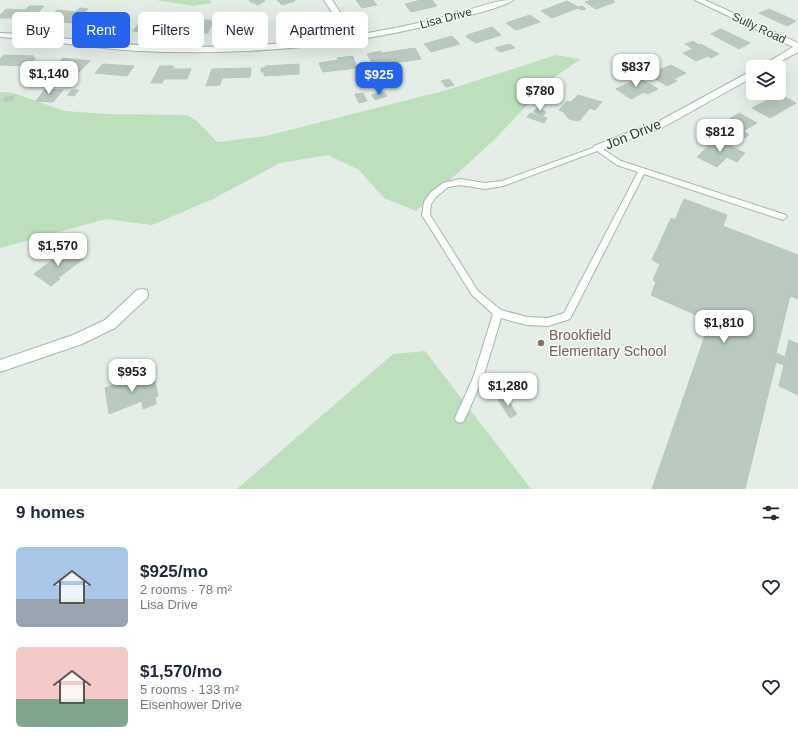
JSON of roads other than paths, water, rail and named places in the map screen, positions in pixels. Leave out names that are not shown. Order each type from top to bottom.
[{"type":"street","points":[[328,0],[336,12]]},
{"type":"street","name":"Lisa Drive","points":[[368,34],[460,16],[509,0]]},
{"type":"street","name":"Sully Road","points":[[699,0],[798,47]]},
{"type":"street","name":"Lisa Drive","points":[[0,35],[137,48],[172,49],[276,46]]},
{"type":"street","points":[[776,60],[798,47]]},
{"type":"street","name":"Jon Drive","points":[[598,148],[627,136],[656,128],[670,118],[746,77]]},
{"type":"street","points":[[0,366],[77,340],[110,324],[142,294]]},
{"type":"lane","points":[[642,171],[567,316],[548,322],[527,321],[498,313],[475,293],[426,215],[427,204],[433,195],[446,185],[460,182],[485,186],[503,183],[598,148],[618,162],[642,171],[783,217]]},
{"type":"lane","points":[[460,418],[478,378],[498,313]]},
{"type":"place","name":"Brookfield Elementary School","points":[[541,343]]}]
